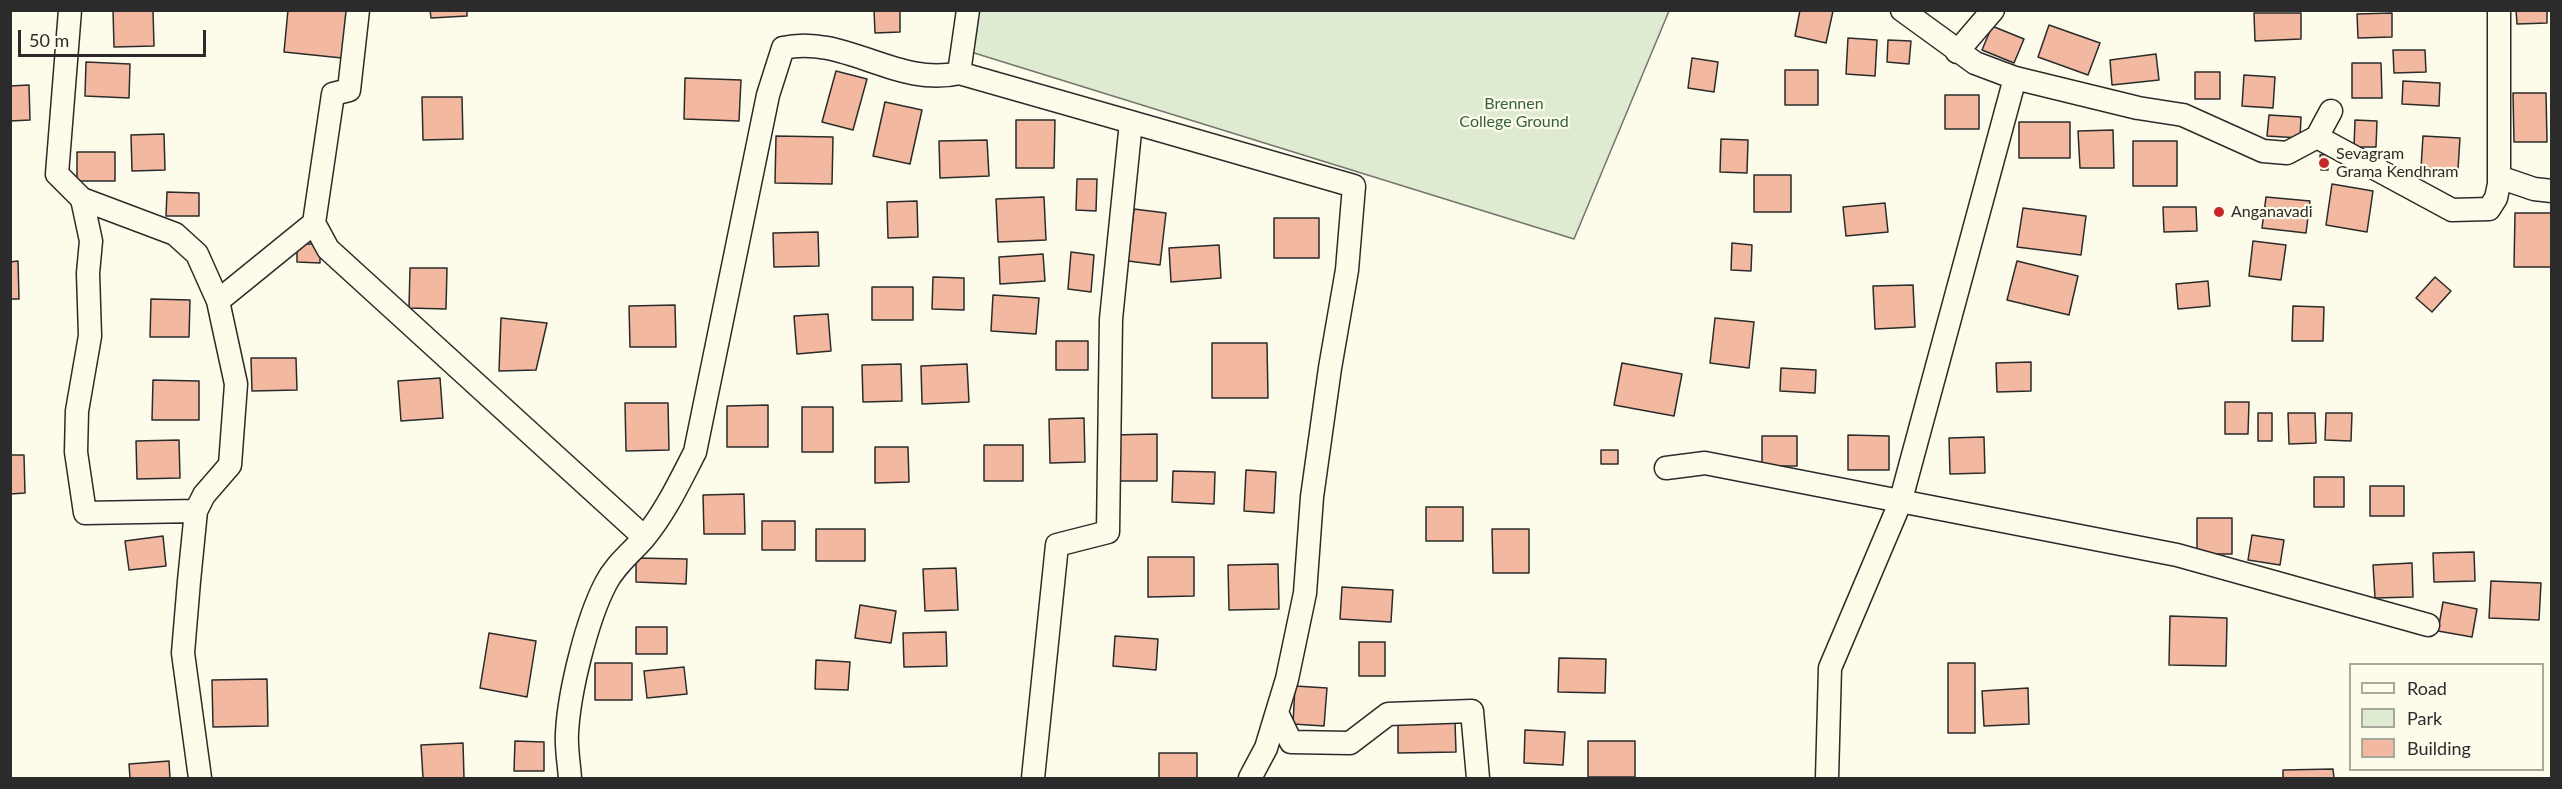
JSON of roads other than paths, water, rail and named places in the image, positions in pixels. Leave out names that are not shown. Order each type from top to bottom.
[{"type":"street","points":[[70,10],[57,174],[82,199],[175,234],[197,254],[218,301],[236,384],[230,465],[204,495],[196,512],[183,653],[200,778]]},
{"type":"street","points":[[358,10],[349,90],[333,94],[314,223],[328,249],[644,537]]},
{"type":"street","points":[[959,73],[968,10]]},
{"type":"street","points":[[1902,10],[1975,63],[2015,78],[2138,108],[2183,115],[2263,151],[2287,153],[2317,137],[2331,111]]},
{"type":"street","points":[[1957,52],[1993,10]]},
{"type":"street","points":[[2317,137],[2452,210],[2489,209],[2496,198],[2499,177],[2499,10]]},
{"type":"street","points":[[570,778],[567,733],[573,691],[593,613],[606,582],[626,554],[644,537],[677,489],[694,452],[768,95],[783,48],[801,44],[830,47],[923,77],[959,73],[1354,186],[1347,270],[1330,368],[1312,497],[1305,593],[1287,679],[1277,714],[1266,748],[1250,778]]},
{"type":"street","points":[[1827,778],[1830,668],[1900,503],[2015,78]]},
{"type":"street","points":[[1034,778],[1057,545],[1108,532],[1111,319],[1131,123]]},
{"type":"street","points":[[2499,177],[2534,189],[2552,191]]},
{"type":"street","points":[[82,199],[91,241],[88,273],[90,336],[77,411],[76,452],[85,513],[196,512]]},
{"type":"street","points":[[218,301],[314,223]]},
{"type":"street","points":[[1666,468],[1705,463],[1900,503],[2177,555],[2428,625]]},
{"type":"street","points":[[1277,714],[1291,742],[1350,743],[1388,714],[1472,711],[1478,778]]},
{"type":"place","name":"Sevagram Grama Kendhram","points":[[2324,163]]},
{"type":"place","name":"Anganavadi","points":[[2219,212]]},
{"type":"park label","name":"Brennen College Ground","points":[[1514,113]]}]
